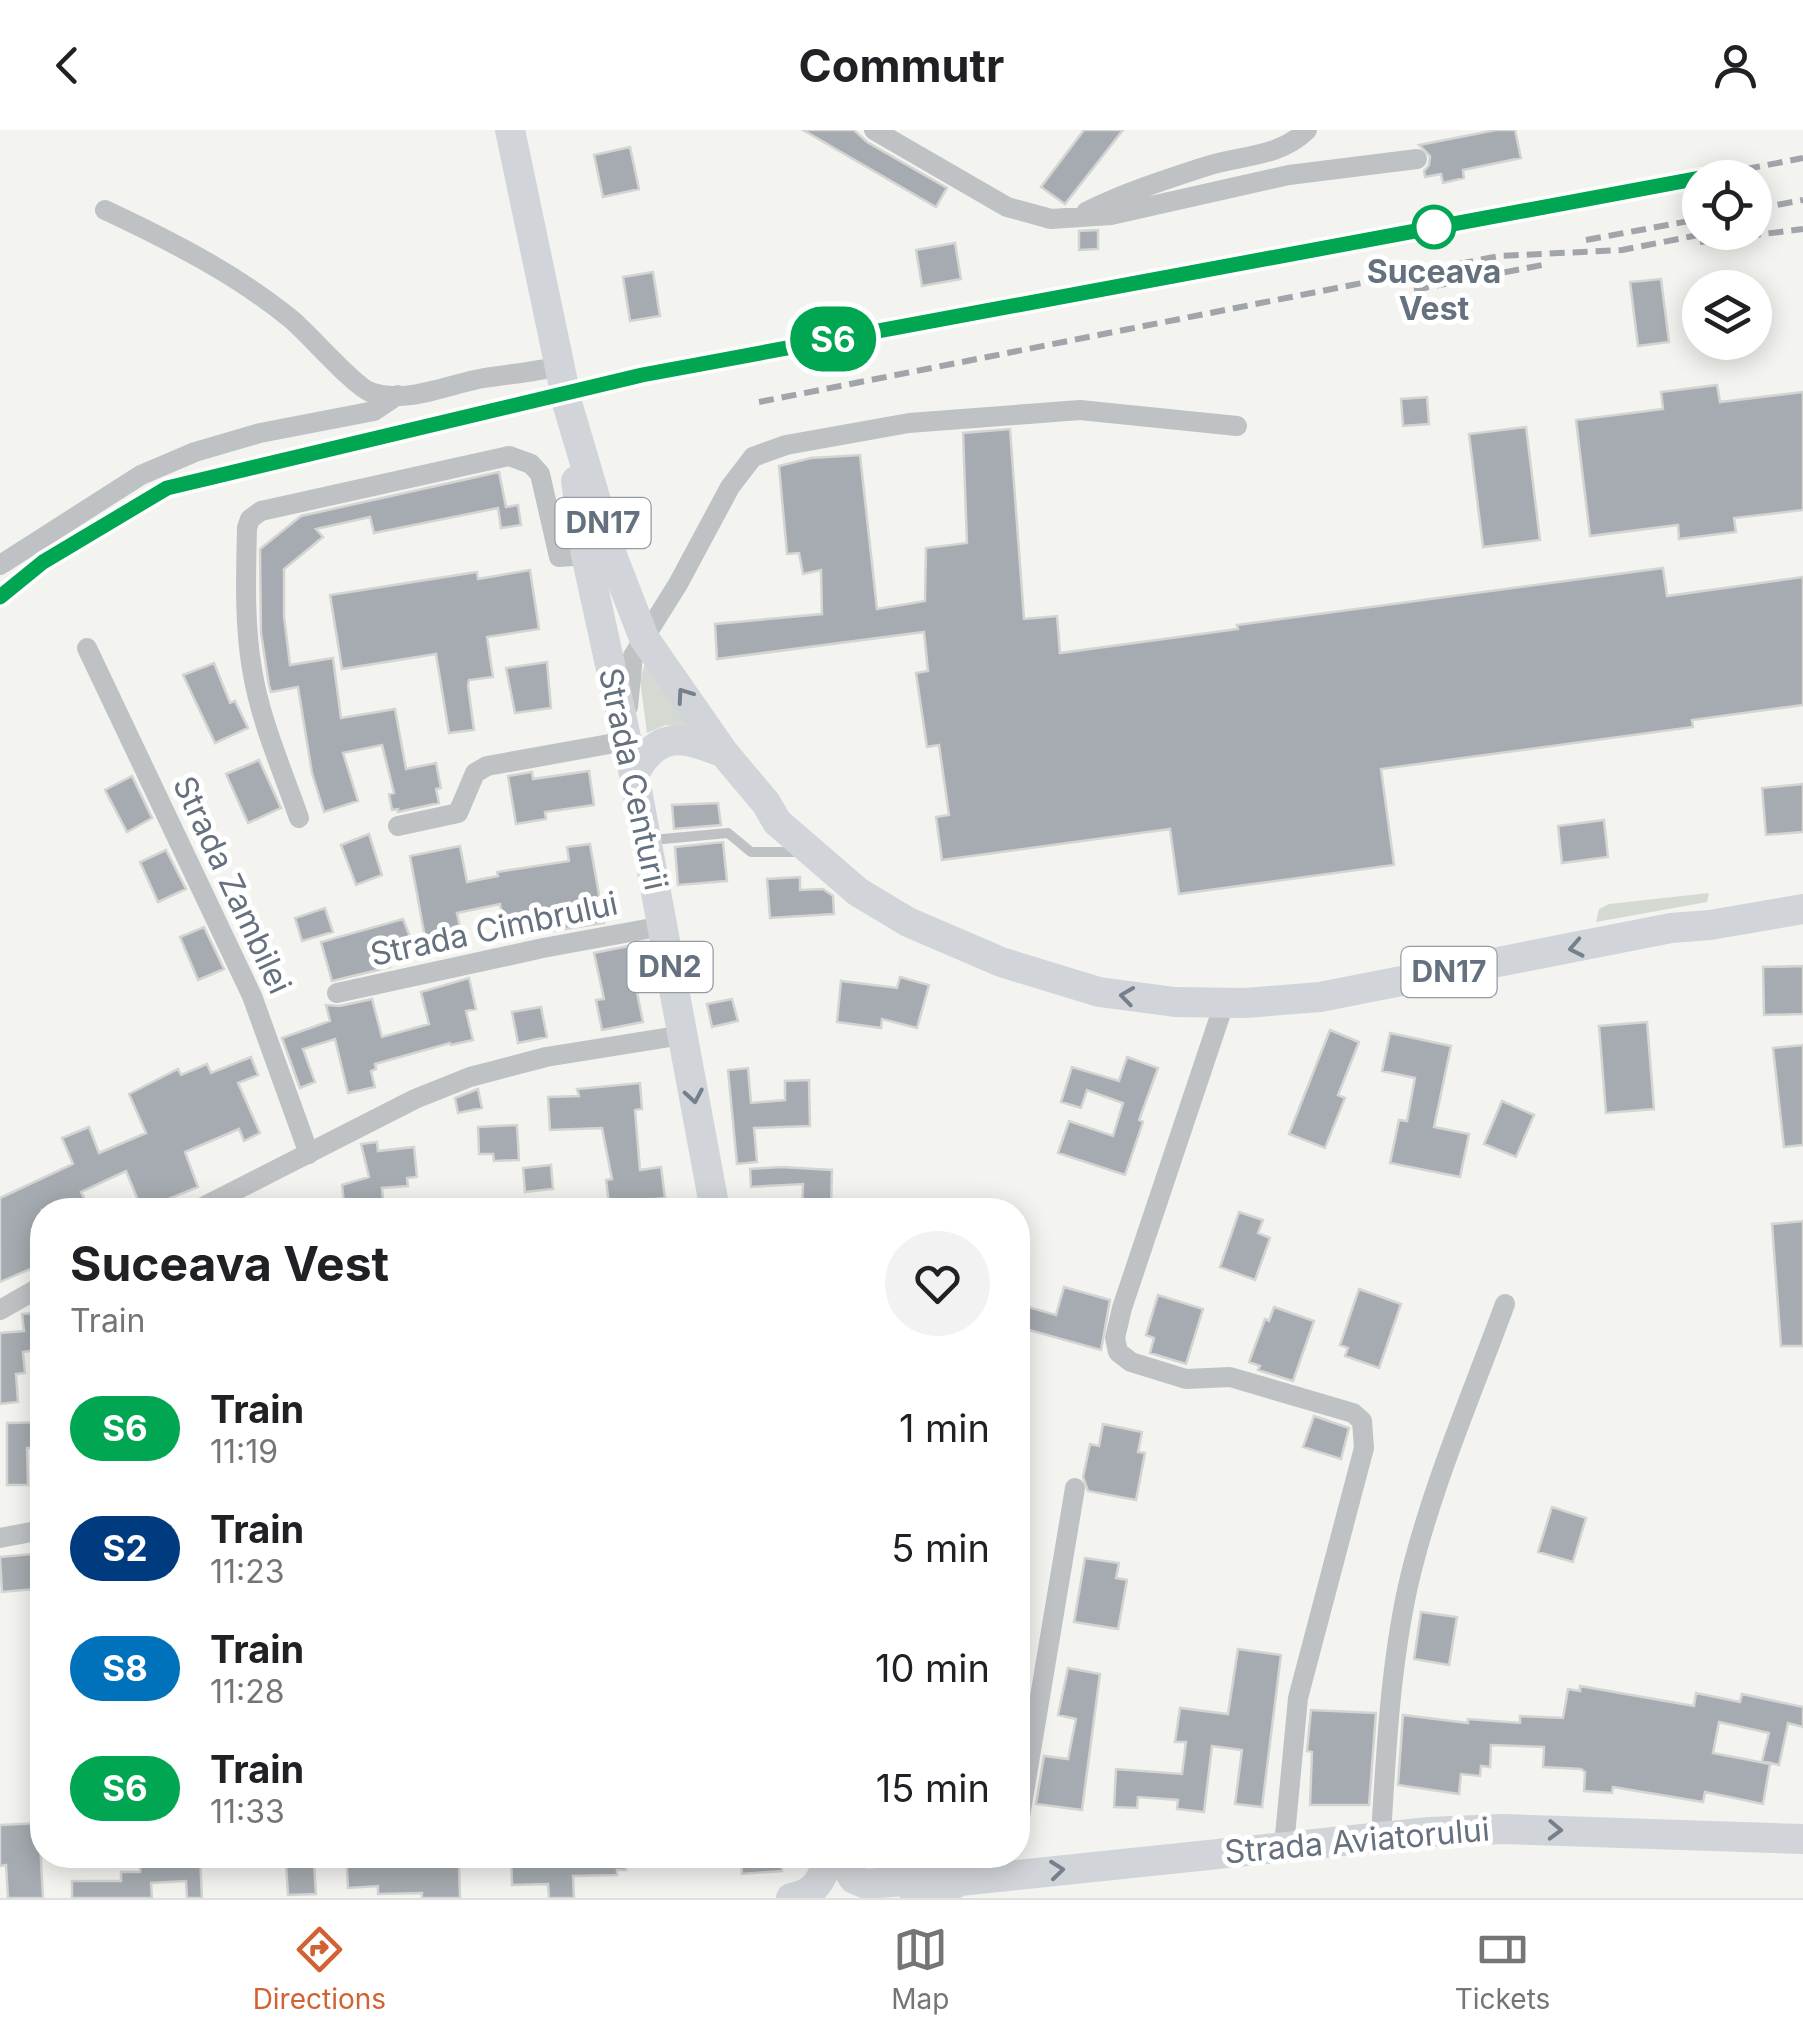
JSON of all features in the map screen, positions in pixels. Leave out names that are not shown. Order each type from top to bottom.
[{"type":"main road","name":"DN2","points":[[510,130],[568,406]]},
{"type":"main road","name":"Strada Centurii","points":[[568,406],[579,518],[634,774],[712,1198]]},
{"type":"main road","name":"DN17","points":[[568,406],[613,558],[644,638],[777,822],[858,892],[908,922],[1000,962],[1099,992],[1224,1004],[1320,996],[1671,928],[1803,909]]},
{"type":"main road","points":[[579,518],[598,545],[623,618],[644,638]]},
{"type":"main road","points":[[634,774],[648,750],[668,741],[696,742],[724,752]]},
{"type":"main road","name":"DN17","points":[[766,803],[933,931]]},
{"type":"main road","name":"DN17","points":[[1671,928],[1710,912],[1803,895]]},
{"type":"main road","name":"Strada Aviatorului","points":[[1030,1864],[1502,1829],[1803,1839]]},
{"type":"main road","points":[[791,1898],[803,1896],[818,1886],[827,1868]]},
{"type":"main road","points":[[847,1868],[854,1879],[866,1884],[938,1877],[960,1881]]},
{"type":"main road","name":"Strada Aviatorului","points":[[915,1898],[936,1894],[960,1881],[1001,1868]]},
{"type":"street","points":[[874,130],[1008,207],[1030,215],[1071,218],[1111,215],[1290,176],[1417,158]]},
{"type":"street","points":[[1071,218],[1122,194],[1208,165],[1264,154],[1297,140],[1307,130]]},
{"type":"street","points":[[105,210],[203,261],[256,294],[302,328],[356,383],[371,392],[398,395],[560,366]]},
{"type":"street","points":[[0,565],[142,475],[195,452],[260,433],[374,411],[398,395]]},
{"type":"street","points":[[398,826],[458,813],[475,772],[487,766],[625,733],[630,670],[644,638],[730,487],[752,457],[786,446],[909,423],[1080,410],[1237,426]]},
{"type":"street","points":[[299,818],[258,700],[252,668],[246,592],[250,519],[269,509],[509,456],[531,464],[540,474],[559,556],[586,555]]},
{"type":"street","name":"Strada Zambilei","points":[[87,648],[252,996],[310,1154]]},
{"type":"street","name":"Strada Cimbrului","points":[[337,993],[663,926]]},
{"type":"street","points":[[1224,1004],[1122,1308],[1116,1338],[1118,1352],[1131,1362],[1186,1379],[1230,1376],[1362,1420],[1364,1448],[1298,1698],[1284,1846]]},
{"type":"street","points":[[220,1198],[415,1099],[470,1078],[546,1057],[683,1036]]},
{"type":"street","points":[[0,1310],[30,1293]]},
{"type":"street","points":[[1381,1836],[1397,1641],[1409,1582],[1505,1304]]},
{"type":"street","points":[[1030,1756],[1075,1488]]},
{"type":"street","points":[[0,1538],[30,1532]]},
{"type":"lane","points":[[646,841],[728,833],[751,852],[808,852]]},
{"type":"shaded area","points":[[648,653],[698,730],[666,725],[647,733],[640,680]]},
{"type":"shaded area","points":[[1709,893],[1707,902],[1596,922],[1599,909],[1609,904]]},
{"type":"building","points":[[803,130],[854,130],[867,142],[947,188],[936,207]]},
{"type":"building","points":[[1084,130],[1123,130],[1065,204],[1041,187]]},
{"type":"building","points":[[1515,130],[1521,158],[1463,170],[1464,178],[1443,183],[1441,174],[1425,177],[1430,156],[1419,145]]},
{"type":"building","points":[[630,147],[639,189],[603,197],[594,155]]},
{"type":"building","points":[[1098,230],[1098,249],[1079,250],[1079,231]]},
{"type":"building","points":[[955,243],[961,279],[922,286],[916,250]]},
{"type":"building","points":[[653,272],[660,316],[630,321],[623,277]]},
{"type":"building","points":[[1661,279],[1669,342],[1638,346],[1630,282]]},
{"type":"building","points":[[1717,385],[1720,402],[1803,392],[1803,510],[1734,518],[1736,532],[1679,539],[1678,525],[1590,536],[1576,420],[1663,409],[1661,392]]},
{"type":"building","points":[[1427,397],[1429,424],[1403,426],[1401,399]]},
{"type":"building","points":[[1526,427],[1540,540],[1483,547],[1469,434]]},
{"type":"building","points":[[1010,429],[1024,619],[1057,616],[1060,653],[1238,629],[1237,625],[1663,568],[1667,596],[1803,577],[1803,705],[1692,720],[1693,727],[1381,769],[1394,865],[1179,894],[1170,829],[942,860],[936,817],[949,815],[939,745],[927,747],[916,673],[928,671],[924,632],[717,659],[715,624],[822,614],[821,570],[803,574],[799,553],[787,554],[779,466],[811,458],[860,455],[877,609],[925,601],[926,548],[967,543],[963,433]]},
{"type":"building","points":[[499,472],[506,507],[518,505],[521,525],[501,528],[498,508],[374,533],[370,517],[316,529],[323,537],[284,569],[290,665],[333,658],[341,718],[395,709],[406,769],[436,763],[441,788],[436,789],[439,803],[392,810],[389,794],[394,793],[382,745],[343,753],[358,801],[324,812],[312,773],[298,687],[271,692],[269,685],[261,633],[260,549],[301,516]]},
{"type":"building","points":[[530,570],[539,629],[487,637],[493,677],[469,680],[468,686],[474,730],[449,733],[436,654],[342,669],[330,595],[477,572],[478,579]]},
{"type":"building","points":[[547,662],[551,708],[515,713],[506,668]]},
{"type":"building","points":[[214,663],[230,703],[235,701],[248,728],[215,743],[183,675]]},
{"type":"building","points":[[259,760],[281,808],[248,823],[226,774]]},
{"type":"building","points":[[589,771],[594,805],[545,812],[546,819],[516,824],[508,776],[532,772],[533,779]]},
{"type":"building","points":[[132,776],[152,818],[127,832],[105,790]]},
{"type":"building","points":[[1803,784],[1803,832],[1766,835],[1762,788]]},
{"type":"building","points":[[718,803],[721,825],[674,829],[672,805]]},
{"type":"building","points":[[1604,820],[1608,857],[1562,863],[1558,826]]},
{"type":"building","points":[[369,834],[382,875],[356,885],[341,845]]},
{"type":"building","points":[[723,842],[727,881],[678,885],[675,847]]},
{"type":"building","points":[[590,844],[604,923],[506,938],[500,904],[457,913],[464,947],[428,954],[410,856],[460,846],[467,882],[498,876],[497,872],[569,861],[567,847]]},
{"type":"building","points":[[166,850],[186,889],[158,902],[140,862]]},
{"type":"building","points":[[800,877],[800,890],[823,889],[833,896],[834,914],[770,918],[767,879]]},
{"type":"building","points":[[325,908],[333,932],[302,941],[295,918]]},
{"type":"building","points":[[403,919],[416,952],[388,959],[390,967],[332,981],[321,942]]},
{"type":"building","points":[[204,927],[224,969],[198,980],[180,937]]},
{"type":"building","points":[[639,944],[646,974],[634,977],[643,1022],[602,1030],[596,1000],[604,999],[594,953]]},
{"type":"building","points":[[1803,966],[1803,1014],[1764,1015],[1763,967]]},
{"type":"building","points":[[900,977],[929,985],[917,1028],[882,1019],[881,1028],[837,1022],[841,981],[897,988]]},
{"type":"building","points":[[469,978],[476,1009],[466,1011],[473,1040],[375,1064],[376,1069],[371,1071],[375,1087],[348,1093],[335,1039],[303,1049],[315,1082],[300,1088],[282,1038],[330,1021],[326,1005],[372,999],[382,1037],[429,1024],[421,992]]},
{"type":"building","points":[[732,999],[738,1021],[712,1027],[707,1004]]},
{"type":"building","points":[[541,1007],[547,1037],[518,1043],[512,1012]]},
{"type":"building","points":[[1647,1022],[1654,1109],[1606,1113],[1599,1026]]},
{"type":"building","points":[[1330,1030],[1359,1042],[1338,1095],[1345,1098],[1325,1148],[1289,1134]]},
{"type":"building","points":[[1390,1033],[1451,1046],[1434,1127],[1469,1134],[1460,1177],[1390,1163],[1399,1120],[1407,1121],[1415,1078],[1382,1071]]},
{"type":"building","points":[[1803,1045],[1803,1145],[1784,1147],[1773,1048]]},
{"type":"building","points":[[251,1057],[258,1075],[238,1083],[260,1133],[244,1141],[239,1129],[185,1152],[198,1187],[171,1198],[137,1198],[126,1171],[81,1192],[84,1198],[30,1198],[30,1269],[0,1282],[0,1198],[73,1164],[62,1138],[89,1127],[99,1153],[146,1133],[129,1094],[178,1069],[181,1075],[207,1064],[211,1073]]},
{"type":"building","points":[[1127,1057],[1158,1068],[1125,1175],[1058,1153],[1069,1121],[1113,1136],[1123,1103],[1087,1090],[1081,1108],[1061,1102],[1072,1067],[1119,1081]]},
{"type":"building","points":[[748,1068],[751,1103],[785,1100],[785,1081],[809,1080],[810,1126],[754,1128],[757,1162],[737,1164],[728,1070]]},
{"type":"building","points":[[640,1083],[642,1109],[635,1110],[640,1170],[661,1167],[665,1198],[608,1198],[606,1180],[612,1179],[602,1128],[550,1130],[548,1097],[579,1096],[577,1089]]},
{"type":"building","points":[[478,1089],[482,1108],[458,1113],[455,1098]]},
{"type":"building","points":[[1502,1101],[1534,1115],[1516,1157],[1484,1144]]},
{"type":"building","points":[[517,1125],[519,1160],[494,1161],[493,1154],[479,1154],[478,1127]]},
{"type":"building","points":[[377,1142],[378,1151],[414,1147],[417,1177],[407,1178],[408,1186],[382,1188],[383,1198],[343,1198],[342,1185],[369,1177],[361,1144]]},
{"type":"building","points":[[551,1165],[553,1189],[525,1192],[523,1168]]},
{"type":"building","points":[[750,1169],[832,1170],[831,1198],[802,1198],[803,1184],[751,1187]]},
{"type":"building","points":[[1239,1212],[1263,1220],[1258,1233],[1270,1238],[1255,1280],[1220,1267]]},
{"type":"building","points":[[1803,1221],[1803,1346],[1781,1346],[1772,1224]]},
{"type":"building","points":[[1064,1287],[1110,1300],[1101,1350],[1030,1330],[1030,1307],[1056,1315]]},
{"type":"building","points":[[1359,1289],[1401,1304],[1379,1368],[1345,1356],[1348,1348],[1340,1345]]},
{"type":"building","points":[[1158,1295],[1203,1309],[1186,1364],[1150,1353],[1154,1338],[1146,1335]]},
{"type":"building","points":[[1274,1307],[1314,1321],[1293,1381],[1258,1370],[1260,1366],[1249,1362],[1265,1319],[1269,1321]]},
{"type":"building","points":[[30,1313],[30,1351],[23,1352],[25,1373],[16,1374],[18,1402],[0,1404],[0,1333],[24,1331],[22,1314]]},
{"type":"building","points":[[1314,1416],[1349,1428],[1341,1459],[1303,1447]]},
{"type":"building","points":[[30,1422],[28,1485],[7,1485],[7,1423]]},
{"type":"building","points":[[1103,1424],[1142,1432],[1138,1452],[1145,1453],[1136,1500],[1088,1491],[1083,1477],[1090,1444],[1099,1446]]},
{"type":"building","points":[[1552,1507],[1586,1518],[1573,1562],[1538,1552]]},
{"type":"building","points":[[30,1554],[30,1589],[2,1592],[0,1557]]},
{"type":"building","points":[[1085,1558],[1119,1563],[1116,1578],[1127,1580],[1118,1629],[1074,1622]]},
{"type":"building","points":[[1421,1612],[1457,1617],[1449,1665],[1414,1659]]},
{"type":"building","points":[[1238,1649],[1281,1655],[1262,1807],[1235,1804],[1242,1750],[1212,1746],[1204,1812],[1177,1809],[1178,1800],[1138,1797],[1137,1808],[1114,1807],[1116,1769],[1182,1774],[1186,1742],[1175,1742],[1180,1708],[1228,1714]]},
{"type":"building","points":[[1068,1668],[1100,1674],[1082,1810],[1036,1804],[1044,1756],[1068,1759],[1076,1719],[1058,1715]]},
{"type":"building","points":[[1580,1686],[1694,1706],[1696,1693],[1740,1702],[1742,1694],[1803,1707],[1803,1727],[1788,1723],[1779,1765],[1762,1761],[1769,1733],[1719,1722],[1713,1753],[1770,1764],[1763,1804],[1705,1792],[1703,1802],[1613,1787],[1612,1793],[1584,1791],[1585,1772],[1581,1769],[1543,1767],[1544,1747],[1491,1745],[1490,1767],[1481,1766],[1480,1776],[1461,1774],[1459,1794],[1398,1785],[1403,1715],[1468,1723],[1468,1719],[1520,1723],[1520,1716],[1563,1718],[1568,1689],[1580,1691]]},
{"type":"building","points":[[1311,1710],[1376,1713],[1369,1805],[1310,1805],[1312,1752],[1307,1751]]},
{"type":"building","points":[[30,1823],[30,1868],[41,1868],[43,1898],[8,1898],[6,1865],[0,1866],[0,1825]]},
{"type":"building","points":[[140,1868],[201,1868],[202,1898],[187,1898],[186,1881],[151,1883],[152,1898],[72,1898],[72,1881],[121,1881],[121,1872],[140,1872]]},
{"type":"building","points":[[286,1868],[314,1868],[316,1894],[288,1895]]},
{"type":"building","points":[[347,1868],[459,1868],[460,1898],[422,1898],[422,1893],[378,1894],[378,1886],[348,1888]]},
{"type":"building","points":[[511,1868],[626,1868],[617,1870],[617,1875],[573,1876],[574,1898],[549,1898],[548,1884],[512,1885]]},
{"type":"building","points":[[742,1868],[782,1868],[782,1871],[742,1874]]},
{"type":"railway","points":[[1772,164],[1803,158]]},
{"type":"railway","points":[[0,597],[43,563],[167,488],[642,375],[1682,181]]},
{"type":"railway","points":[[1772,206],[1803,200]]},
{"type":"railway","points":[[1586,240],[1682,222]]},
{"type":"railway","points":[[1772,233],[1803,229]]},
{"type":"railway","points":[[759,402],[1499,256],[1622,250],[1682,238]]},
{"type":"railway","points":[[1414,290],[1542,265]]},
{"type":"train","name":"S6","points":[[0,597],[43,562],[167,488],[576,388],[1682,181]]},
{"type":"place","name":"Suceava Vest","points":[[1434,227]]}]
